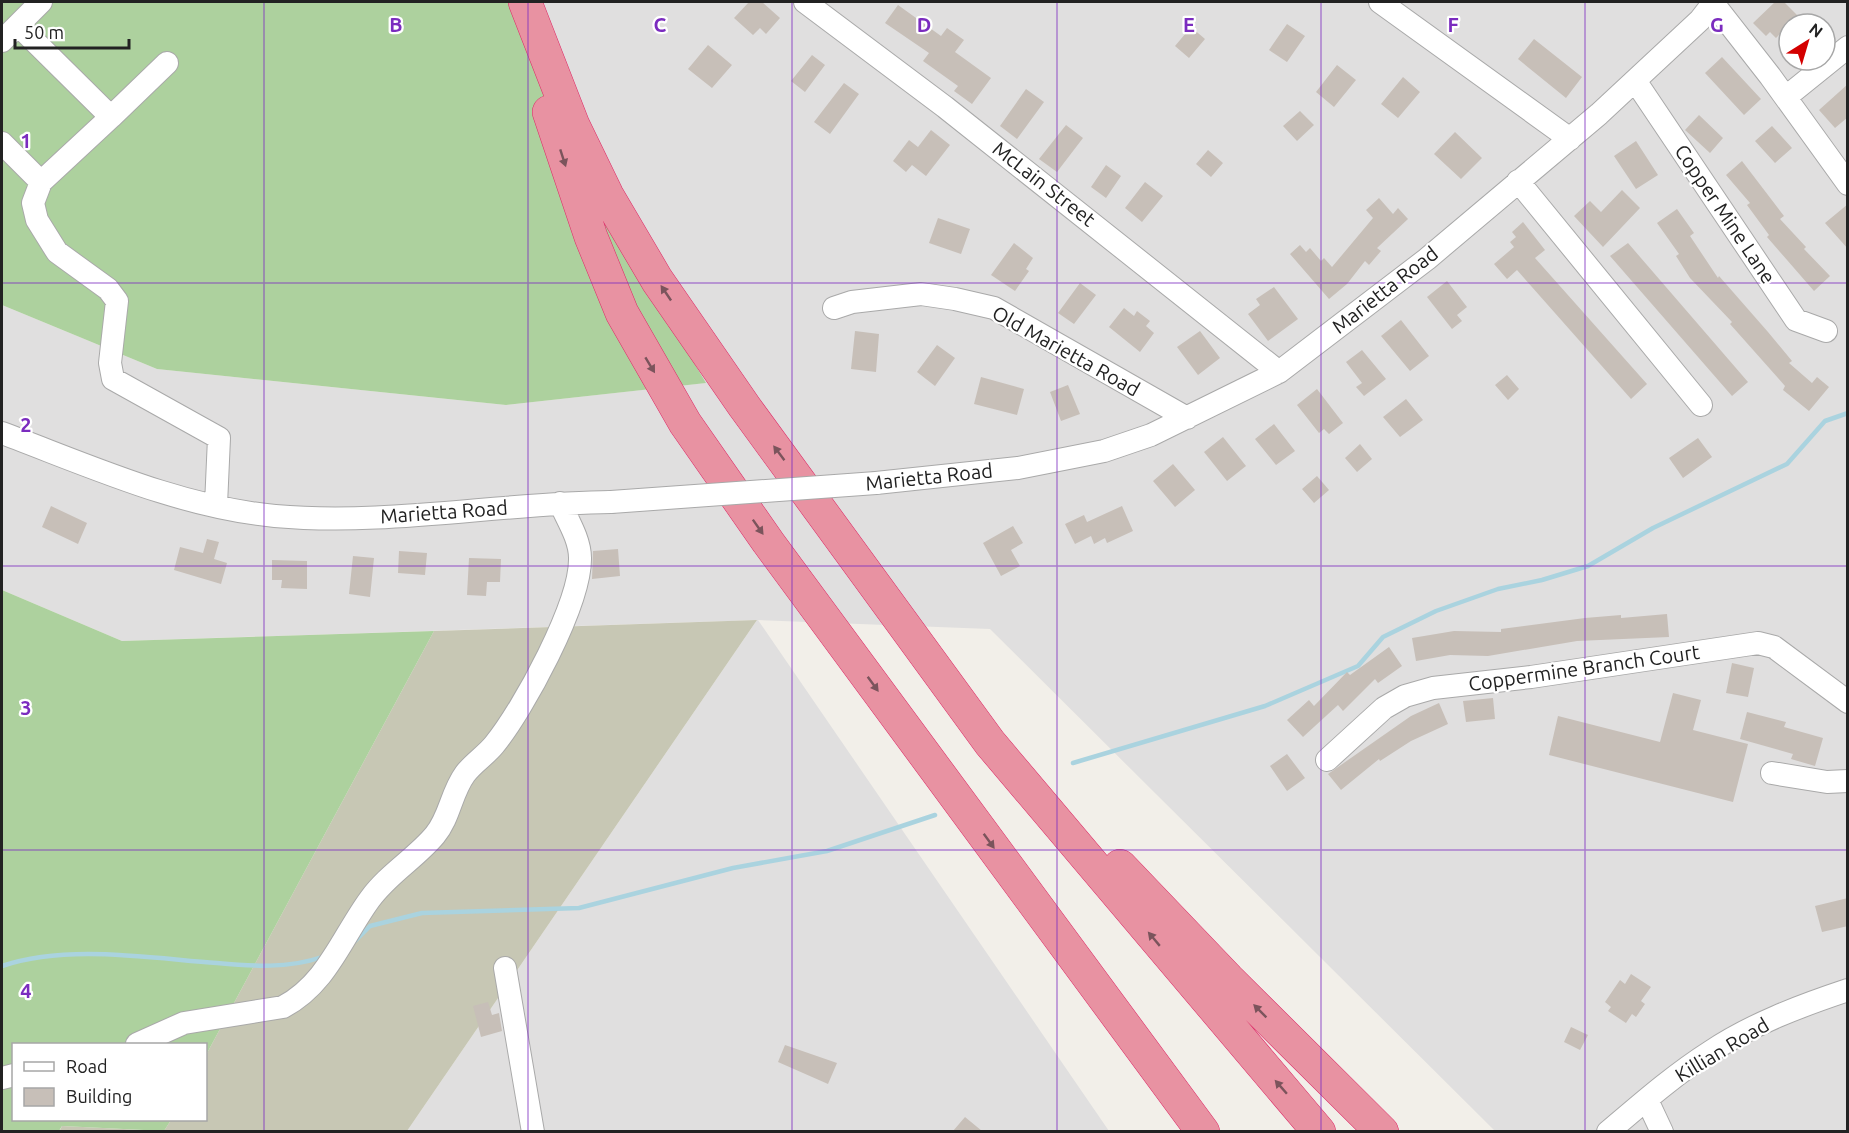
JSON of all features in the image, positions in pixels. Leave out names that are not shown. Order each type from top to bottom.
[{"type":"highway","points":[[515,2],[563,161],[596,248],[628,323],[685,423],[768,542],[1203,1131]]},
{"type":"highway","points":[[525,2],[573,124],[627,232],[696,338],[990,743],[1319,1131]]},
{"type":"highway","points":[[838,533],[1099,844],[1228,979],[1382,1131]]},
{"type":"street","points":[[2,41],[41,2]]},
{"type":"street","name":"McLain Street","points":[[805,2],[963,121],[1279,372]]},
{"type":"street","points":[[1380,2],[1570,139]]},
{"type":"street","points":[[1714,2],[1848,184]]},
{"type":"street","name":"Marietta Road","points":[[2,433],[181,498],[273,516],[319,519],[414,515],[560,502],[611,502],[876,483],[1018,468],[1072,459],[1151,435],[1279,372],[1427,258],[1570,139],[1636,82],[1700,20],[1714,2]]},
{"type":"street","points":[[18,25],[111,117]]},
{"type":"street","points":[[1786,97],[1848,47]]},
{"type":"street","points":[[167,63],[41,182],[33,203],[37,220],[57,252],[108,289],[117,301],[110,363],[113,379],[219,438],[216,506]]},
{"type":"street","name":"Copper Mine Lane","points":[[1636,82],[1796,320],[1826,331]]},
{"type":"street","points":[[2,143],[41,182]]},
{"type":"street","points":[[1518,181],[1701,405]]},
{"type":"street","name":"Old Marietta Road","points":[[834,308],[852,302],[921,294],[993,308],[1187,418]]},
{"type":"street","points":[[139,1043],[184,1023],[284,1007],[295,1001],[332,963],[347,933],[372,897],[435,835],[450,809],[458,783],[468,770],[493,747],[510,724],[566,618],[575,590],[580,556],[560,502]]},
{"type":"street","name":"Coppermine Branch Court","points":[[1327,760],[1384,708],[1405,696],[1433,688],[1531,677],[1758,643],[1774,647],[1848,702]]},
{"type":"street","points":[[1772,773],[1827,782],[1848,781]]},
{"type":"street","points":[[505,968],[533,1131]]},
{"type":"street","name":"Killian Road","points":[[1608,1131],[1710,1052],[1746,1031],[1801,1005],[1848,990]]},
{"type":"street","points":[[1647,1100],[1662,1131]]},
{"type":"shaded area","points":[[528,2],[1847,2],[1847,1131],[1495,1131],[990,629],[758,620],[1109,1131],[407,1131],[757,620],[122,641],[2,590],[2,305],[157,369],[506,405],[705,383],[633,260]]},
{"type":"shaded area","points":[[757,620],[407,1131],[59,1132],[62,1126],[164,1131],[170,1121],[207,1121],[207,1053],[434,631]]},
{"type":"green space","points":[[2,2],[528,2],[633,260],[706,383],[506,405],[157,369],[2,305]]},
{"type":"green space","points":[[2,590],[122,641],[434,631],[207,1053],[207,1043],[12,1043],[12,1121],[170,1121],[164,1131],[62,1126],[59,1131],[2,1131]]},
{"type":"building","points":[[749,2],[762,2],[780,18],[766,34],[760,28],[753,35],[734,18]]},
{"type":"building","points":[[1775,2],[1784,2],[1794,12],[1777,12],[1776,38],[1770,32],[1766,36],[1753,23]]},
{"type":"building","points":[[898,5],[941,36],[947,28],[964,40],[955,52],[991,78],[972,104],[954,91],[958,86],[923,61],[929,53],[885,23]]},
{"type":"building","points":[[1287,24],[1305,36],[1287,62],[1269,50]]},
{"type":"building","points":[[1191,27],[1205,39],[1189,58],[1175,46]]},
{"type":"building","points":[[1534,39],[1582,77],[1566,98],[1518,59]]},
{"type":"building","points":[[708,45],[732,65],[712,88],[688,69]]},
{"type":"building","points":[[812,55],[825,65],[805,92],[791,81]]},
{"type":"building","points":[[1722,57],[1761,99],[1744,115],[1705,73]]},
{"type":"building","points":[[1337,65],[1356,80],[1334,107],[1316,92]]},
{"type":"building","points":[[1403,77],[1420,92],[1398,118],[1381,104]]},
{"type":"building","points":[[844,83],[859,94],[830,134],[814,122]]},
{"type":"building","points":[[1848,84],[1848,117],[1835,128],[1819,110]]},
{"type":"building","points":[[1026,89],[1044,102],[1017,139],[1000,126]]},
{"type":"building","points":[[1300,111],[1314,125],[1297,141],[1283,126]]},
{"type":"building","points":[[1699,115],[1723,138],[1710,153],[1685,130]]},
{"type":"building","points":[[1066,125],[1083,138],[1057,172],[1039,159]]},
{"type":"building","points":[[1772,126],[1792,148],[1775,163],[1755,141]]},
{"type":"building","points":[[931,130],[950,145],[926,176],[912,165],[906,172],[893,161],[909,140],[918,147]]},
{"type":"building","points":[[1455,132],[1482,158],[1461,179],[1434,154]]},
{"type":"building","points":[[1636,141],[1658,175],[1636,189],[1614,156]]},
{"type":"building","points":[[1208,150],[1223,163],[1211,177],[1196,164]]},
{"type":"building","points":[[1742,161],[1784,216],[1780,219],[1830,276],[1814,291],[1767,237],[1769,235],[1747,205],[1750,203],[1726,175]]},
{"type":"building","points":[[1106,165],[1121,176],[1106,198],[1091,187]]},
{"type":"building","points":[[1145,182],[1163,196],[1142,222],[1125,208]]},
{"type":"building","points":[[1622,190],[1640,208],[1603,247],[1574,216],[1590,201],[1601,212]]},
{"type":"building","points":[[1379,198],[1393,214],[1398,208],[1408,219],[1377,248],[1381,251],[1369,265],[1365,261],[1347,284],[1329,299],[1290,254],[1300,245],[1306,252],[1310,248],[1321,261],[1324,258],[1332,267],[1373,218],[1366,210]]},
{"type":"building","points":[[1848,204],[1848,249],[1825,223]]},
{"type":"building","points":[[1677,209],[1694,233],[1690,236],[1718,278],[1719,276],[1768,332],[1792,361],[1789,363],[1812,383],[1817,377],[1829,387],[1809,411],[1783,390],[1785,386],[1730,324],[1732,322],[1690,278],[1676,256],[1679,254],[1657,223]]},
{"type":"building","points":[[938,218],[970,229],[961,254],[929,243]]},
{"type":"building","points":[[1523,222],[1545,250],[1535,258],[1647,384],[1631,399],[1517,270],[1507,279],[1494,264],[1514,247],[1510,242],[1516,237],[1512,232]]},
{"type":"building","points":[[1014,243],[1033,258],[1026,269],[1029,271],[1015,291],[991,275]]},
{"type":"building","points":[[1628,243],[1748,382],[1732,396],[1610,256]]},
{"type":"building","points":[[1447,281],[1467,307],[1457,315],[1462,321],[1452,329],[1427,297]]},
{"type":"building","points":[[1080,283],[1096,295],[1074,324],[1058,313]]},
{"type":"building","points":[[1274,287],[1298,319],[1268,341],[1248,314],[1260,305],[1256,299]]},
{"type":"building","points":[[1124,308],[1134,316],[1137,311],[1150,321],[1146,326],[1154,333],[1140,352],[1109,327]]},
{"type":"building","points":[[1401,320],[1429,356],[1410,371],[1381,336]]},
{"type":"building","points":[[855,331],[879,334],[876,372],[851,369]]},
{"type":"building","points":[[1200,331],[1220,358],[1198,375],[1177,347]]},
{"type":"building","points":[[937,345],[955,358],[935,386],[917,372]]},
{"type":"building","points":[[1362,350],[1386,379],[1364,396],[1356,387],[1362,383],[1346,362]]},
{"type":"building","points":[[1507,375],[1519,389],[1508,400],[1495,385]]},
{"type":"building","points":[[981,377],[1024,389],[1017,415],[974,404]]},
{"type":"building","points":[[1068,385],[1080,414],[1061,421],[1050,392]]},
{"type":"building","points":[[1317,389],[1343,423],[1329,434],[1324,429],[1319,433],[1297,405]]},
{"type":"building","points":[[1406,399],[1423,420],[1400,437],[1383,417]]},
{"type":"building","points":[[1274,424],[1295,451],[1276,465],[1255,439]]},
{"type":"building","points":[[1223,437],[1246,466],[1227,481],[1204,452]]},
{"type":"building","points":[[1698,438],[1712,457],[1683,478],[1669,458]]},
{"type":"building","points":[[1360,444],[1372,459],[1357,472],[1345,458]]},
{"type":"building","points":[[1173,464],[1195,490],[1175,507],[1153,481]]},
{"type":"building","points":[[1317,476],[1329,490],[1314,503],[1302,489]]},
{"type":"building","points":[[51,506],[87,523],[78,544],[42,527]]},
{"type":"building","points":[[1122,506],[1133,531],[1107,543],[1105,538],[1094,544],[1091,536],[1075,544],[1065,524],[1084,515],[1087,522]]},
{"type":"building","points":[[1013,526],[1023,543],[1011,550],[1020,566],[1001,576],[983,543]]},
{"type":"building","points":[[207,539],[219,542],[214,559],[227,563],[221,584],[174,570],[180,547],[203,553]]},
{"type":"building","points":[[618,549],[620,576],[592,579],[593,551]]},
{"type":"building","points":[[399,551],[427,553],[425,575],[398,573]]},
{"type":"building","points":[[353,556],[374,558],[370,597],[349,594]]},
{"type":"building","points":[[469,558],[501,559],[500,582],[487,582],[486,596],[467,595]]},
{"type":"building","points":[[272,560],[307,561],[307,589],[281,588],[282,580],[272,580]]},
{"type":"building","points":[[1667,614],[1669,637],[1577,641],[1488,656],[1450,655],[1416,661],[1412,638],[1454,631],[1501,632],[1501,629],[1585,618]]},
{"type":"building","points":[[1389,647],[1402,666],[1378,683],[1375,679],[1343,711],[1338,705],[1303,737],[1287,720],[1309,700],[1314,706],[1347,672],[1350,675]]},
{"type":"building","points":[[1732,663],[1754,668],[1748,697],[1726,693]]},
{"type":"building","points":[[1673,693],[1701,700],[1693,730],[1748,744],[1733,802],[1549,755],[1558,716],[1660,742]]},
{"type":"building","points":[[1493,698],[1495,719],[1466,722],[1463,701]]},
{"type":"building","points":[[1439,703],[1448,724],[1411,741],[1380,761],[1379,759],[1341,790],[1328,774],[1411,716]]},
{"type":"building","points":[[1747,712],[1786,722],[1784,727],[1823,738],[1815,766],[1791,759],[1793,754],[1740,739]]},
{"type":"building","points":[[1287,754],[1305,778],[1287,791],[1270,766]]},
{"type":"building","points":[[1848,898],[1848,926],[1822,932],[1815,906]]},
{"type":"building","points":[[1631,974],[1651,987],[1641,1001],[1645,1004],[1636,1017],[1632,1014],[1626,1023],[1608,1011],[1611,1007],[1605,1002],[1620,980],[1625,984]]},
{"type":"building","points":[[488,1002],[492,1015],[499,1013],[502,1031],[481,1037],[473,1006]]},
{"type":"building","points":[[1571,1027],[1588,1035],[1580,1050],[1564,1042]]},
{"type":"building","points":[[785,1045],[837,1063],[828,1084],[778,1062]]},
{"type":"building","points":[[965,1117],[982,1131],[953,1131]]},
{"type":"waterway","points":[[1073,763],[1265,706],[1358,666],[1383,637],[1436,611],[1498,589],[1542,580],[1588,566],[1653,528],[1787,464],[1825,421],[1848,413]]},
{"type":"waterway","points":[[355,941],[370,926],[422,913],[579,908],[733,868],[827,851],[935,815]]},
{"type":"waterway","points":[[2,966],[27,959],[81,954],[108,954],[256,966],[283,965],[322,957]]}]
